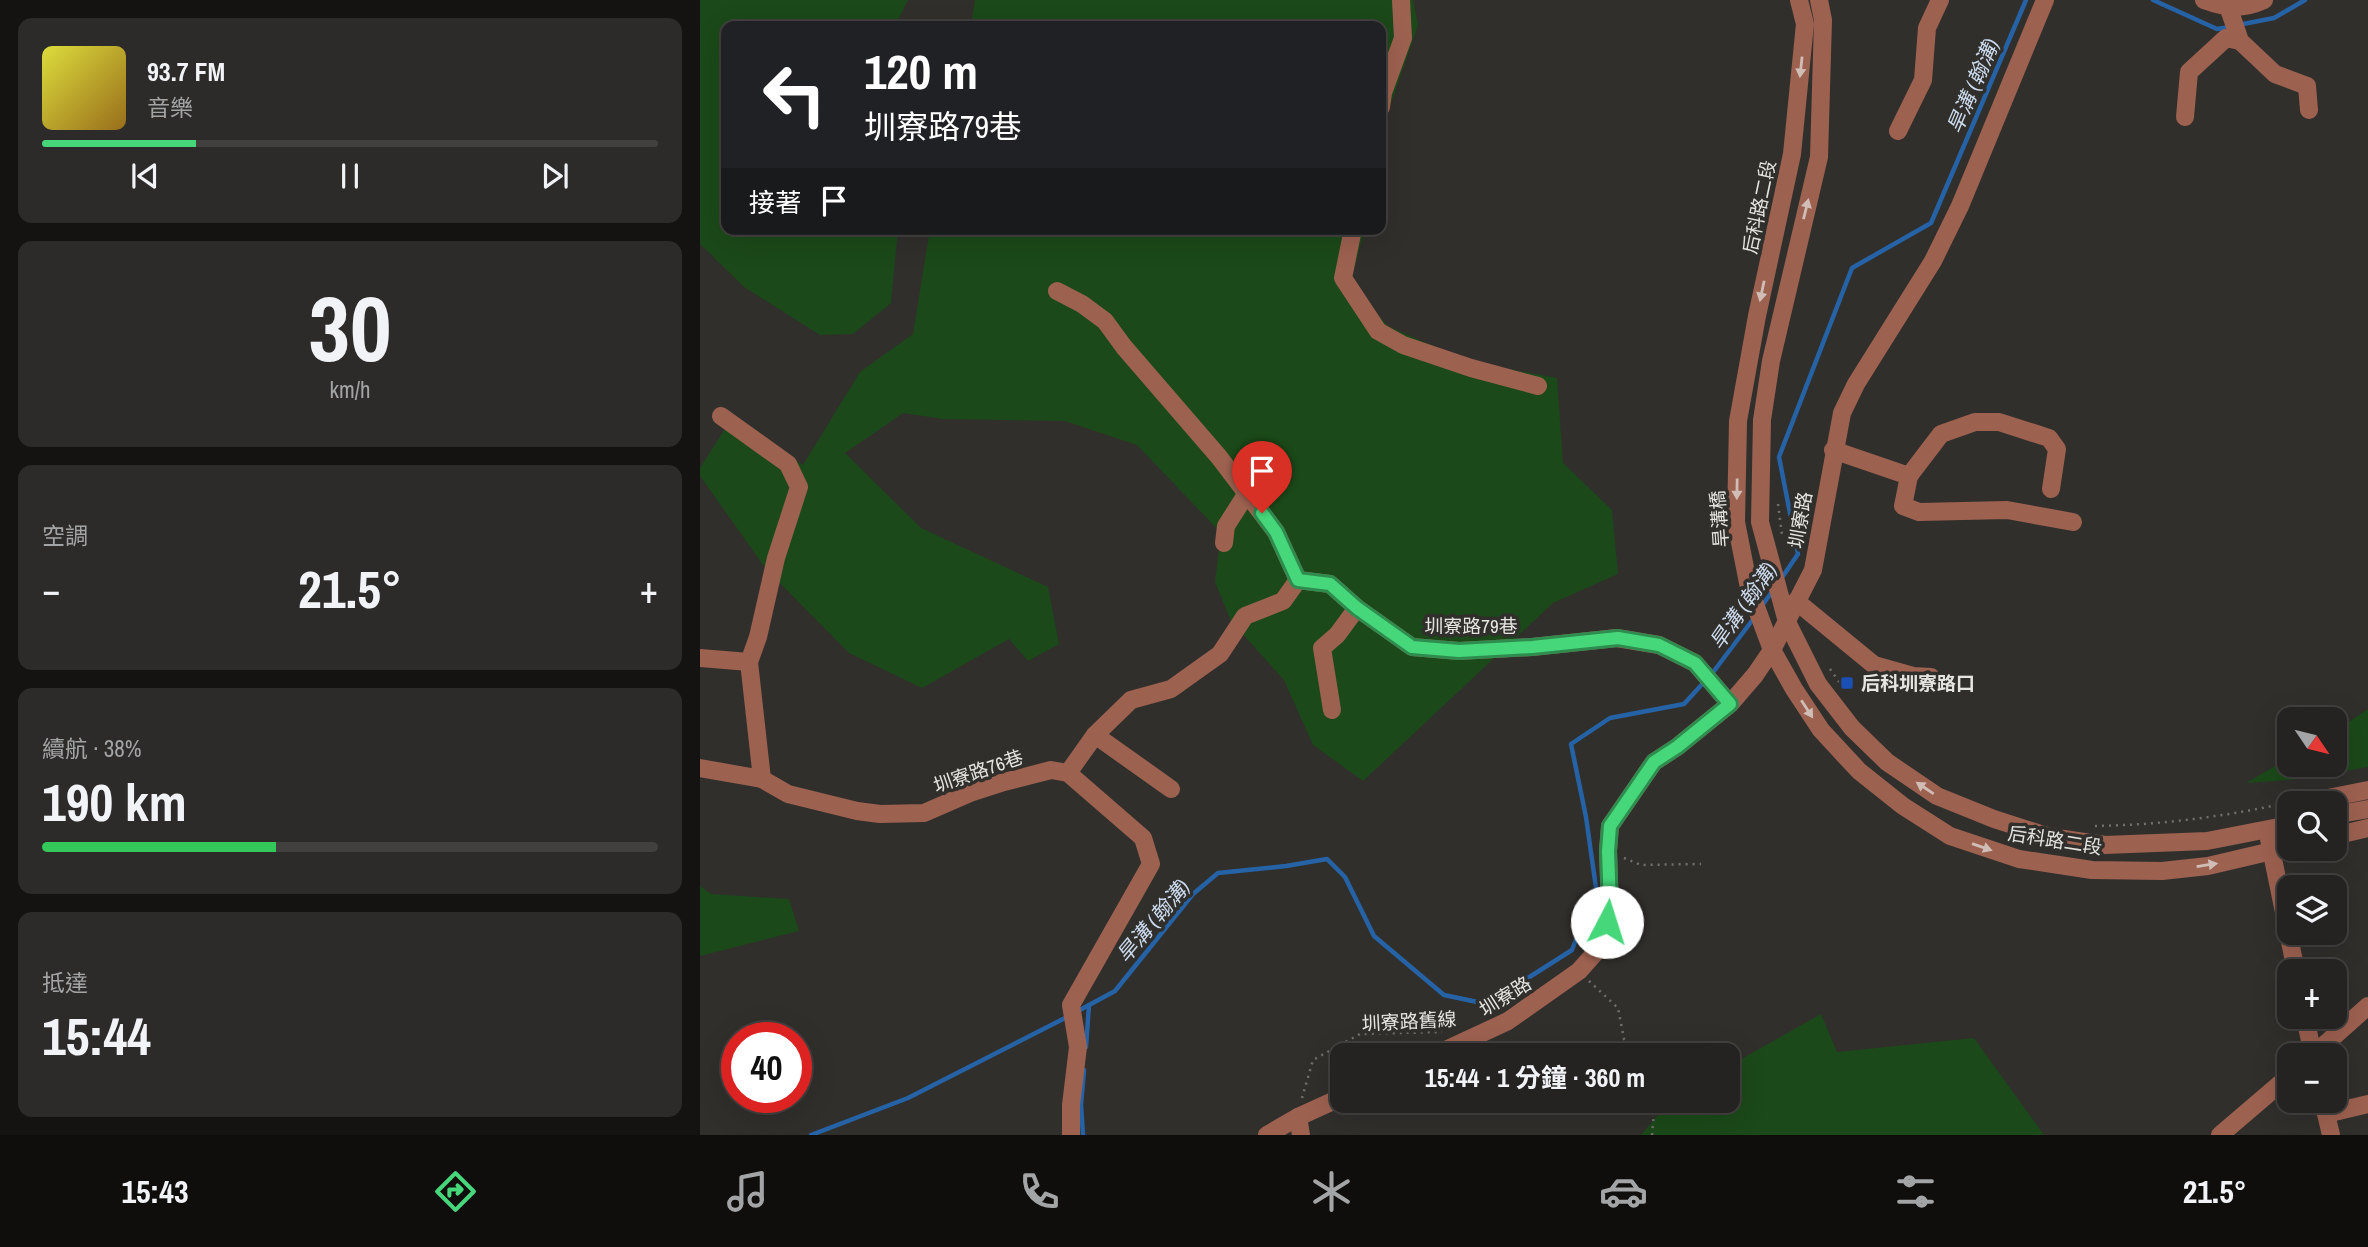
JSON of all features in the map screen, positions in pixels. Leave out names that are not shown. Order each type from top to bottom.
[{"type":"street","points":[[1386,84],[1402,38],[1401,0]]},
{"type":"street","name":"后科路二段","points":[[1738,421],[1757,316],[1792,154],[1805,24],[1799,0]]},
{"type":"street","points":[[1787,622],[1760,522],[1762,420],[1784,297],[1819,157],[1823,20],[1819,0]]},
{"type":"street","points":[[1898,131],[1923,80],[1927,28],[1940,0]]},
{"type":"street","name":"圳寮路","points":[[1460,1043],[1507,1021],[1579,971],[1595,953],[1603,937],[1610,907],[1610,826],[1654,762],[1730,704],[1772,650],[1813,570],[1833,450],[1842,414],[1856,384],[1933,261],[1960,206],[2045,0]]},
{"type":"street","points":[[2204,0],[2229,9],[2251,6],[2264,0]]},
{"type":"street","points":[[2229,9],[2240,41],[2274,74],[2307,86],[2309,110]]},
{"type":"street","points":[[2185,117],[2189,72],[2226,38],[2240,41]]},
{"type":"street","points":[[1352,235],[1343,278],[1378,331],[1403,345],[1471,368],[1538,386]]},
{"type":"street","points":[[1057,291],[1083,304],[1105,321],[1124,347],[1219,457],[1276,532],[1298,580],[1283,601],[1245,616],[1220,654],[1171,689],[1131,700],[1095,735],[1068,773],[1143,838],[1152,864],[1071,1005],[1078,1047],[1071,1105],[1071,1135]]},
{"type":"street","points":[[721,416],[788,464],[799,487],[776,558],[758,638],[749,662],[762,779]]},
{"type":"street","name":"旱溝橋","points":[[1738,421],[1736,522],[1749,588],[1772,650]]},
{"type":"street","points":[[2051,489],[2057,449],[2049,438],[1999,422],[1976,422],[1941,434],[1909,477],[1903,506],[1919,512],[2007,510],[2073,522]]},
{"type":"street","points":[[1833,450],[1909,477]]},
{"type":"street","points":[[1224,543],[1226,526],[1247,493]]},
{"type":"street","name":"圳寮路79巷","points":[[1298,580],[1330,584],[1357,608],[1412,647],[1459,651],[1618,638],[1659,645],[1695,663],[1730,704]]},
{"type":"street","points":[[1796,601],[1874,665],[1913,676],[1931,677]]},
{"type":"street","points":[[1332,710],[1322,648],[1337,635],[1357,608]]},
{"type":"street","name":"后科路二段","points":[[1787,622],[1818,684],[1852,727],[1887,762],[1937,796],[1994,819],[2050,837],[2105,845],[2207,841],[2277,827]]},
{"type":"street","name":"后科路二段","points":[[1772,650],[1821,730],[1859,771],[1903,806],[1950,836],[2019,859],[2092,870],[2162,871],[2208,866],[2277,850]]},
{"type":"street","points":[[700,658],[749,662]]},
{"type":"street","points":[[1095,735],[1171,789]]},
{"type":"street","name":"圳寮路76巷","points":[[700,768],[762,779],[788,794],[880,814],[924,813],[1004,782],[1051,770],[1068,773]]},
{"type":"street","points":[[2347,794],[2368,790]]},
{"type":"street","points":[[2347,812],[2368,808]]},
{"type":"street","points":[[2347,833],[2368,828]]},
{"type":"street","points":[[2282,861],[2294,959]]},
{"type":"street","points":[[2326,1043],[2368,1006]]},
{"type":"street","points":[[2220,1135],[2277,1086]]},
{"type":"street","points":[[1267,1135],[1330,1102]]},
{"type":"street","points":[[2347,1105],[2368,1104]]},
{"type":"street","points":[[2326,1113],[2331,1135]]},
{"type":"street","points":[[1298,1117],[1301,1135]]},
{"type":"path","points":[[1777,497],[1784,544]]},
{"type":"path","points":[[1824,659],[1846,691]]},
{"type":"path","points":[[2087,826],[2149,825],[2277,807]]},
{"type":"path","points":[[1608,851],[1641,865],[1701,864]]},
{"type":"path","points":[[1579,971],[1618,1008],[1624,1039],[1628,1043]]},
{"type":"path","name":"圳寮路舊線","points":[[1298,1117],[1306,1077],[1313,1060],[1328,1050],[1360,1034],[1451,1032]]},
{"type":"path","points":[[1652,1135],[1654,1113]]},
{"type":"green space","points":[[700,0],[908,0],[898,21],[721,21],[721,235],[897,235],[891,303],[853,334],[820,335],[744,287],[700,244]]},
{"type":"green space","points":[[975,0],[1413,0],[1418,25],[1386,118],[1386,21],[972,21]]},
{"type":"green space","points":[[929,235],[1363,235],[1350,284],[1388,326],[1466,361],[1557,378],[1563,463],[1612,510],[1618,574],[1553,603],[1363,781],[1313,745],[1284,680],[1231,621],[1215,582],[1221,533],[1137,445],[1065,421],[943,419],[903,413],[845,453],[921,528],[1048,587],[1059,644],[1028,661],[1009,639],[922,688],[849,653],[766,569],[700,476],[700,468],[732,418],[803,465],[860,372],[913,334]]},
{"type":"green space","points":[[2368,709],[2368,767],[2347,771],[2347,723]]},
{"type":"green space","points":[[2277,765],[2277,777],[2311,777],[2300,779],[2246,783]]},
{"type":"green space","points":[[700,886],[711,894],[789,899],[799,931],[700,956]]},
{"type":"green space","points":[[1821,1014],[1837,1052],[1974,1038],[2044,1135],[1641,1135],[1660,1113],[1740,1113],[1740,1060]]},
{"type":"waterway","name":"旱溝 (翰溝)","points":[[1781,579],[1798,554],[1779,457],[1852,268],[1931,223],[2026,0]]},
{"type":"waterway","name":"旱溝 (翰溝)","points":[[2153,0],[2217,29],[2230,27]]},
{"type":"waterway","name":"旱溝 (翰溝)","points":[[2238,25],[2274,18],[2305,0]]},
{"type":"waterway","name":"旱溝 (翰溝)","points":[[1761,607],[1774,589]]},
{"type":"waterway","name":"旱溝 (翰溝)","points":[[1711,675],[1754,618]]},
{"type":"waterway","name":"旱溝 (翰溝)","points":[[1078,1011],[1115,991],[1193,894],[1218,873],[1327,859],[1345,877],[1374,936],[1444,995],[1487,1004],[1572,950],[1596,888],[1586,817],[1571,744],[1610,718],[1684,704],[1705,681]]},
{"type":"waterway","points":[[1086,1047],[1089,1005]]},
{"type":"waterway","name":"旱溝 (翰溝)","points":[[811,1135],[908,1098],[1067,1017]]},
{"type":"waterway","points":[[1083,1135],[1081,1105],[1084,1070]]},
{"type":"place","name":"后科圳寮路口","points":[[1847,683]]},
{"type":"route","points":[[1262,513],[1276,532],[1298,580],[1330,584],[1357,608],[1412,647],[1459,651],[1618,638],[1659,645],[1695,663],[1730,704],[1654,762],[1610,826],[1610,907],[1607,922]]}]
